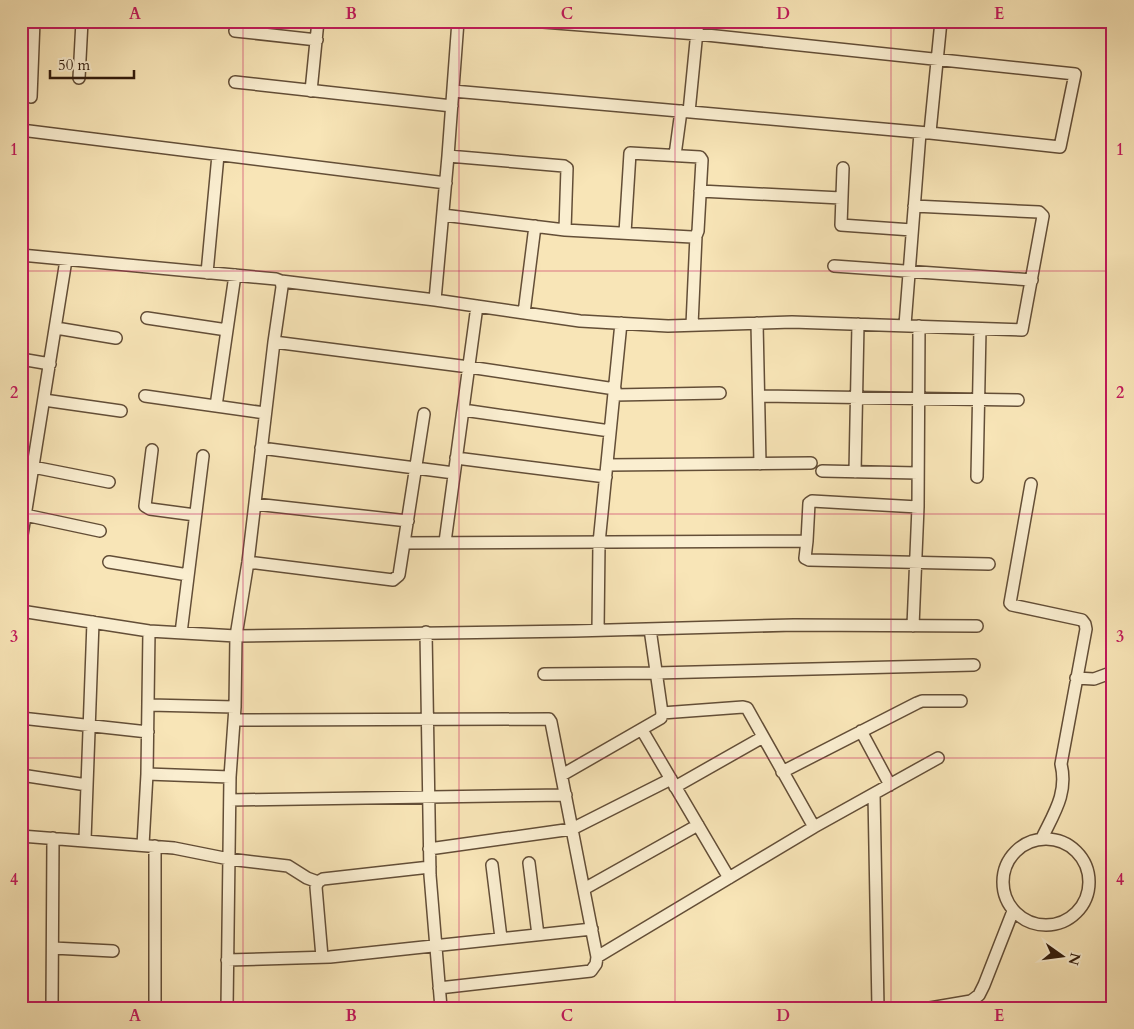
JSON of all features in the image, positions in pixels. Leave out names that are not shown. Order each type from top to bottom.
[{"type":"street","points":[[31,97],[34,21]]},
{"type":"street","points":[[78,78],[82,21]]},
{"type":"street","points":[[311,91],[318,21]]},
{"type":"street","points":[[435,300],[458,21]]},
{"type":"street","points":[[453,91],[925,133],[1060,147],[1075,74],[697,34],[530,21]]},
{"type":"street","points":[[675,155],[686,112],[698,21]]},
{"type":"street","points":[[905,325],[914,206],[938,60],[941,21]]},
{"type":"street","points":[[235,31],[317,40]]},
{"type":"street","points":[[235,82],[452,106]]},
{"type":"street","points":[[21,130],[446,183]]},
{"type":"street","points":[[625,233],[630,153],[700,157],[702,160],[692,325]]},
{"type":"street","points":[[208,273],[218,155]]},
{"type":"street","points":[[448,156],[564,166],[566,168],[564,230]]},
{"type":"street","points":[[843,168],[839,224],[912,230]]},
{"type":"street","points":[[700,191],[841,198]]},
{"type":"street","points":[[21,255],[235,275],[435,300],[580,322],[668,326],[792,322],[1022,330],[1043,216],[1041,214],[914,206]]},
{"type":"street","points":[[443,215],[564,230],[696,236]]},
{"type":"street","points":[[524,313],[535,226]]},
{"type":"street","points":[[21,541],[66,260]]},
{"type":"street","points":[[834,266],[1032,280]]},
{"type":"street","points":[[216,406],[235,275]]},
{"type":"street","points":[[228,1008],[230,777],[235,707],[236,636],[248,562],[265,412],[282,287],[281,281]]},
{"type":"street","points":[[445,542],[477,306]]},
{"type":"street","points":[[147,318],[227,330]]},
{"type":"street","points":[[757,323],[760,464]]},
{"type":"street","points":[[598,630],[599,543],[621,324]]},
{"type":"street","points":[[855,472],[858,324]]},
{"type":"street","points":[[913,626],[918,507],[919,326]]},
{"type":"street","points":[[56,328],[116,338]]},
{"type":"street","points":[[977,477],[980,329]]},
{"type":"street","points":[[274,342],[468,367],[614,392],[720,393]]},
{"type":"street","points":[[21,359],[50,364]]},
{"type":"street","points":[[145,396],[265,412]]},
{"type":"street","points":[[758,396],[1018,400]]},
{"type":"street","points":[[44,400],[121,410]]},
{"type":"street","points":[[463,410],[610,431]]},
{"type":"street","points":[[248,562],[393,580],[399,575],[424,414]]},
{"type":"street","points":[[261,448],[454,473]]},
{"type":"street","points":[[152,450],[145,506],[150,510],[195,515]]},
{"type":"street","points":[[181,633],[203,456]]},
{"type":"street","points":[[456,458],[606,471],[811,463]]},
{"type":"street","points":[[33,467],[109,482]]},
{"type":"street","points":[[822,471],[918,473]]},
{"type":"street","points":[[1031,484],[1010,603],[1082,620],[1086,629],[1061,764],[1064,777],[1063,792],[1042,838]]},
{"type":"street","points":[[918,507],[812,500],[809,503],[805,558],[809,560],[988,564]]},
{"type":"street","points":[[255,504],[408,521]]},
{"type":"street","points":[[25,515],[100,530]]},
{"type":"street","points":[[404,542],[807,541]]},
{"type":"street","points":[[109,562],[188,575]]},
{"type":"street","points":[[21,611],[149,631],[236,636],[794,626],[977,626]]},
{"type":"street","points":[[86,840],[93,622]]},
{"type":"street","points":[[562,775],[661,718],[662,713],[650,629]]},
{"type":"street","points":[[143,845],[149,705],[149,631]]},
{"type":"street","points":[[426,632],[429,849],[441,1008]]},
{"type":"street","points":[[544,674],[974,665]]},
{"type":"street","points":[[1076,678],[1094,679],[1113,672]]},
{"type":"street","points":[[782,772],[922,701],[961,701]]},
{"type":"street","points":[[149,705],[235,707]]},
{"type":"street","points":[[662,713],[743,707],[750,710],[782,772],[814,827]]},
{"type":"street","points":[[21,718],[148,732]]},
{"type":"street","points":[[234,720],[549,719],[562,775],[592,929],[597,957],[596,964],[591,971],[439,988]]},
{"type":"street","points":[[642,730],[729,878]]},
{"type":"street","points":[[860,731],[890,785]]},
{"type":"street","points":[[429,849],[572,829],[673,783],[764,737]]},
{"type":"street","points":[[597,957],[814,827],[938,758]]},
{"type":"street","points":[[147,774],[230,777]]},
{"type":"street","points":[[21,775],[87,785]]},
{"type":"street","points":[[874,794],[878,1008]]},
{"type":"street","points":[[230,800],[566,795]]},
{"type":"street","points":[[584,890],[698,825]]},
{"type":"street","points":[[21,836],[174,848],[229,859],[288,866],[307,878],[318,882]]},
{"type":"street","points":[[52,1008],[54,838]]},
{"type":"street","points":[[1042,838],[1058,840],[1072,846],[1082,858],[1088,872],[1089,887],[1086,899],[1079,909],[1070,918],[1056,924],[1040,925],[1026,920],[1013,911],[1005,897],[1002,881],[1005,866],[1014,852],[1027,842],[1042,838]]},
{"type":"street","points":[[155,846],[155,1008]]},
{"type":"street","points":[[529,864],[538,934]]},
{"type":"street","points":[[322,957],[316,886],[318,882],[323,879],[430,866]]},
{"type":"street","points":[[492,866],[501,938]]},
{"type":"street","points":[[930,1008],[971,1001],[979,995],[1013,911]]},
{"type":"street","points":[[228,960],[322,957],[592,929]]},
{"type":"street","points":[[53,948],[113,951]]}]
